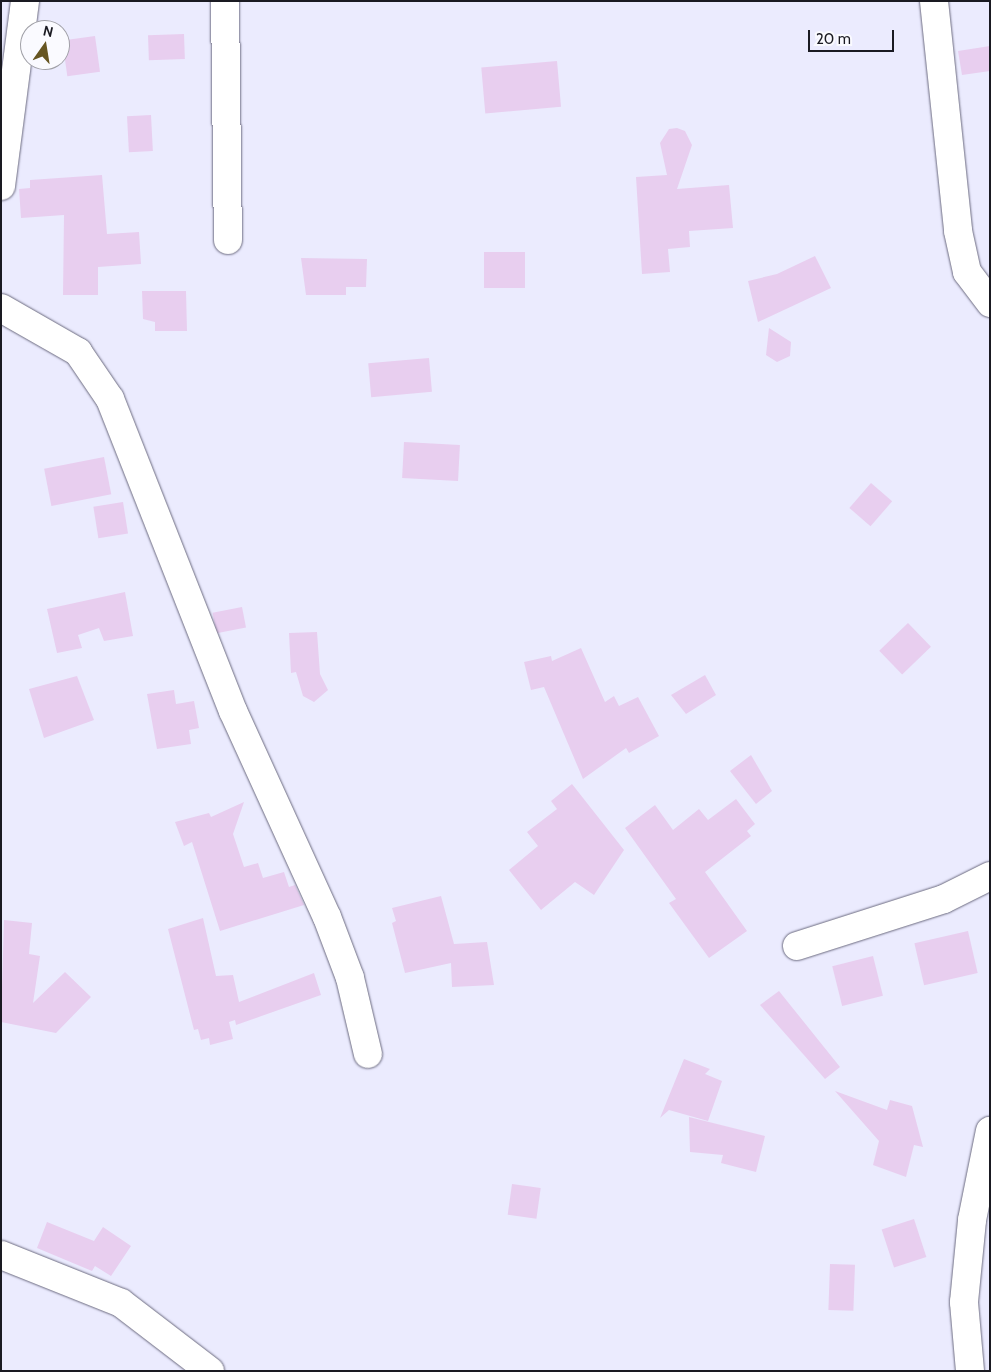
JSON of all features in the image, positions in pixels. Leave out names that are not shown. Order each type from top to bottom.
[{"type":"street","points":[[1,186],[24,1]]},
{"type":"street","points":[[225,1],[228,240]]},
{"type":"street","points":[[934,1],[958,231],[967,272],[990,303]]},
{"type":"street","points":[[1,308],[78,352],[110,400],[233,711],[327,917],[350,978],[368,1054]]},
{"type":"street","points":[[797,946],[944,898],[990,876]]},
{"type":"street","points":[[970,1371],[965,1293],[972,1220],[990,1131]]},
{"type":"street","points":[[1,1255],[121,1303],[210,1371]]},
{"type":"building","points":[[184,34],[185,59],[149,60],[148,35]]},
{"type":"building","points":[[95,36],[100,72],[67,76],[66,70],[70,70],[70,40]]},
{"type":"building","points":[[990,46],[990,71],[962,75],[958,51]]},
{"type":"building","points":[[557,61],[561,107],[485,113],[481,68]]},
{"type":"building","points":[[151,115],[153,151],[129,152],[127,116]]},
{"type":"building","points":[[677,128],[685,131],[692,145],[677,189],[729,185],[733,228],[689,231],[690,247],[668,249],[670,272],[642,274],[636,177],[667,175],[660,143],[669,129]]},
{"type":"building","points":[[102,175],[107,234],[139,232],[141,264],[98,267],[98,295],[63,295],[64,215],[21,218],[19,189],[30,188],[30,180]]},
{"type":"building","points":[[484,252],[525,252],[525,288],[484,288]]},
{"type":"building","points":[[815,256],[831,288],[758,322],[748,281],[777,274]]},
{"type":"building","points":[[301,258],[367,259],[366,287],[346,287],[346,295],[306,295]]},
{"type":"building","points":[[142,291],[186,291],[187,331],[155,331],[155,322],[143,319]]},
{"type":"building","points":[[769,328],[791,342],[790,356],[777,362],[766,355]]},
{"type":"building","points":[[429,358],[432,392],[371,397],[368,363]]},
{"type":"building","points":[[404,442],[460,445],[458,481],[402,478]]},
{"type":"building","points":[[104,457],[111,494],[51,506],[44,469]]},
{"type":"building","points":[[871,483],[892,501],[870,526],[849,508]]},
{"type":"building","points":[[123,502],[128,534],[98,538],[93,507]]},
{"type":"building","points":[[125,592],[133,636],[104,641],[99,628],[78,635],[82,648],[57,653],[47,609]]},
{"type":"building","points":[[242,607],[246,628],[217,633],[213,613]]},
{"type":"building","points":[[908,623],[931,647],[902,675],[879,651]]},
{"type":"building","points":[[317,632],[320,674],[328,690],[314,702],[303,696],[296,672],[291,673],[289,633]]},
{"type":"building","points":[[581,648],[605,702],[614,696],[619,706],[638,697],[659,736],[629,753],[626,748],[583,779],[544,687],[531,690],[524,662],[551,656],[552,661]]},
{"type":"building","points":[[705,675],[716,695],[686,714],[671,695]]},
{"type":"building","points":[[77,676],[94,720],[44,738],[29,689]]},
{"type":"building","points":[[174,690],[176,704],[194,701],[199,728],[189,730],[191,744],[157,749],[147,694]]},
{"type":"building","points":[[751,755],[772,791],[756,804],[730,771]]},
{"type":"building","points":[[572,784],[624,850],[594,895],[575,882],[541,910],[509,870],[538,846],[527,832],[557,809],[551,801]]},
{"type":"building","points":[[736,799],[755,824],[747,831],[751,836],[705,872],[747,931],[709,958],[669,903],[676,899],[625,828],[655,805],[673,830],[699,809],[708,820]]},
{"type":"building","points":[[244,802],[233,834],[244,867],[258,863],[263,878],[284,872],[289,887],[295,885],[304,905],[220,931],[192,842],[184,846],[175,822],[209,813],[211,817]]},
{"type":"building","points":[[441,896],[454,944],[487,942],[494,985],[452,987],[451,963],[405,973],[392,923],[396,921],[392,908]]},
{"type":"building","points":[[203,918],[216,976],[233,975],[239,1002],[314,973],[321,995],[236,1025],[235,1020],[229,1022],[233,1039],[210,1045],[209,1038],[201,1040],[198,1029],[194,1030],[168,929]]},
{"type":"building","points":[[4,920],[32,923],[29,954],[40,956],[33,1003],[65,972],[91,997],[56,1033],[1,1022]]},
{"type":"building","points":[[968,931],[978,973],[924,985],[914,943]]},
{"type":"building","points":[[873,956],[883,996],[842,1006],[832,966]]},
{"type":"building","points":[[779,991],[840,1067],[825,1079],[760,1005]]},
{"type":"building","points":[[684,1059],[710,1069],[705,1074],[722,1081],[708,1121],[669,1110],[660,1118]]},
{"type":"building","points":[[835,1091],[887,1110],[890,1100],[912,1106],[923,1147],[914,1145],[906,1177],[873,1165],[879,1141]]},
{"type":"building","points":[[689,1117],[765,1136],[756,1172],[721,1163],[723,1155],[690,1152]]},
{"type":"building","points":[[512,1184],[541,1188],[536,1219],[508,1215]]},
{"type":"building","points":[[914,1219],[926,1257],[894,1268],[882,1230]]},
{"type":"building","points":[[47,1222],[94,1241],[103,1227],[131,1246],[111,1276],[95,1266],[92,1271],[37,1248]]},
{"type":"building","points":[[830,1264],[855,1265],[853,1311],[828,1310]]}]
